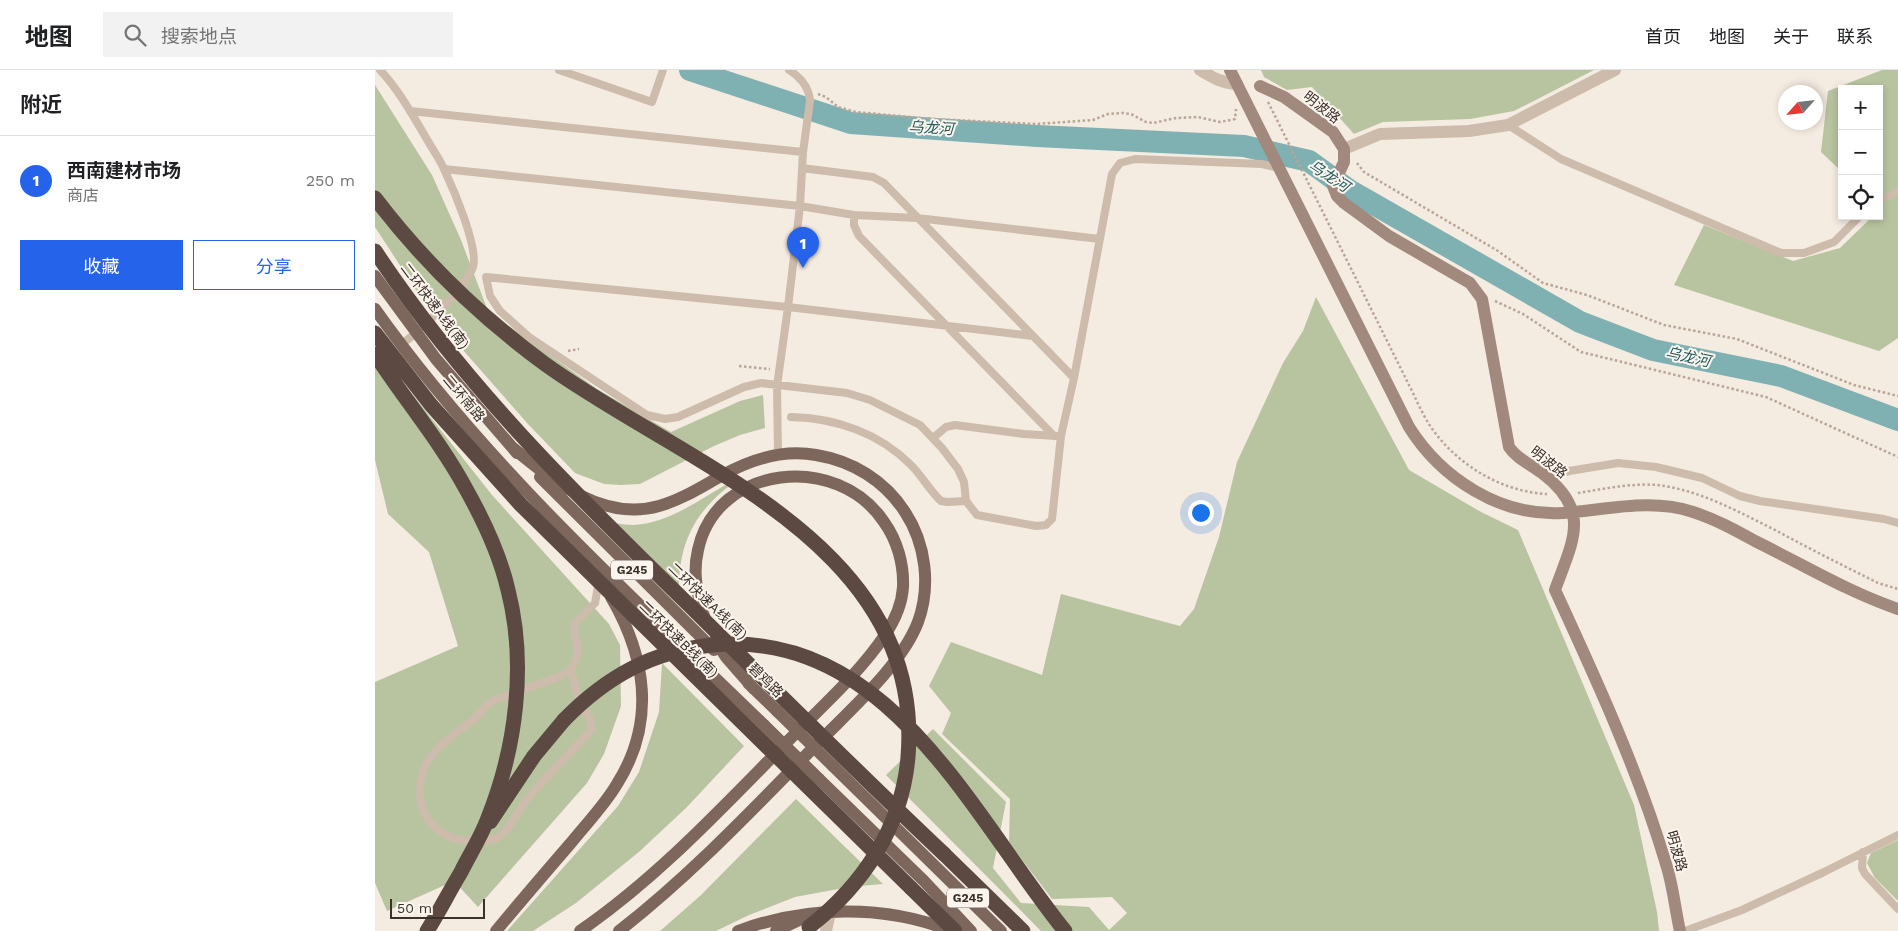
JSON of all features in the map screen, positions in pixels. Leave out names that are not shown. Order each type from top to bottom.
[{"type":"highway","points":[[375,198],[423,256],[490,320],[527,350],[585,391],[728,476],[779,512],[831,558],[849,578],[877,619],[896,662],[907,705],[909,747],[903,788],[891,827],[867,869],[836,904],[803,931]]},
{"type":"highway","name":"二环快速A线(南)","points":[[375,251],[407,298],[462,369],[555,473],[1023,931]]},
{"type":"highway","name":"二环快速B线(南)","points":[[375,333],[451,429],[521,505],[955,931]]},
{"type":"highway","points":[[375,354],[429,428],[466,488],[491,538],[509,591],[516,644],[516,681],[513,716],[501,780],[493,807],[479,838]]},
{"type":"highway","points":[[427,931],[479,838],[515,782],[574,709],[607,682],[641,663],[679,651],[720,644],[763,646],[808,658],[838,672],[865,688],[895,713],[944,766],[1065,931]]},
{"type":"main road","name":"二环南路","points":[[375,276],[456,384],[513,448]]},
{"type":"main road","name":"二环南路","points":[[375,309],[401,345],[462,419],[536,500]]},
{"type":"main road","points":[[513,448],[537,468],[579,495],[597,503],[629,510],[656,507],[669,503],[757,459],[779,454],[814,454],[841,462],[867,474],[890,492],[908,516],[920,545],[925,574],[924,600],[921,612],[905,646],[871,688],[711,852],[619,931]]},
{"type":"main road","name":"碧鸡路","points":[[513,448],[589,528],[1001,931]]},
{"type":"main road","points":[[580,931],[636,889],[695,836],[854,672],[876,647],[892,624],[899,606],[903,586],[901,563],[894,538],[874,508],[855,493],[834,483],[811,477],[787,476],[753,485],[727,502],[712,518],[702,536],[698,549],[695,578],[701,609],[707,625],[726,657],[754,689]]},
{"type":"main road","points":[[496,931],[601,807],[622,776],[638,737],[642,715],[643,692],[637,657],[627,629],[600,580],[580,552],[536,500]]},
{"type":"main road","name":"G245","points":[[536,500],[924,880],[971,931]]},
{"type":"main road","points":[[739,931],[783,917],[826,912],[899,916],[951,931]]},
{"type":"main road","points":[[776,931],[804,918],[826,912]]},
{"type":"street","points":[[1200,70],[1214,80],[1237,84]]},
{"type":"street","points":[[1230,70],[1404,418],[1418,441],[1433,459],[1452,476],[1495,502],[1529,511],[1573,512],[1645,504],[1670,506],[1694,512],[1722,524],[1871,600],[1898,609]]},
{"type":"street","points":[[1344,155],[1380,134],[1469,131],[1508,125],[1615,70]]},
{"type":"street","name":"明波路","points":[[1260,86],[1284,97],[1333,132],[1344,155],[1333,186],[1337,196],[1344,203],[1389,236],[1471,283],[1482,299],[1509,447],[1513,454],[1549,480],[1565,495],[1573,512],[1575,525],[1574,539],[1555,590],[1606,702],[1647,807],[1667,866],[1680,931]]},
{"type":"street","points":[[826,912],[826,931]]},
{"type":"lane","points":[[380,70],[410,111],[444,169],[468,230],[474,254],[473,266],[467,278],[443,306],[401,345]]},
{"type":"lane","points":[[559,70],[652,102],[663,70]]},
{"type":"lane","points":[[779,454],[777,386],[789,307],[800,206],[804,141],[810,101],[809,92],[797,76],[789,70]]},
{"type":"lane","points":[[410,111],[803,152]]},
{"type":"lane","points":[[1508,125],[1561,158],[1781,253],[1804,253],[1834,242],[1856,220]]},
{"type":"lane","points":[[1033,336],[789,307],[486,277],[491,296],[500,311],[529,337],[647,415],[665,419],[678,417],[753,384],[761,383],[847,393],[870,400],[920,425],[958,469],[964,482],[966,501],[977,515],[1036,526],[1046,525],[1052,519],[1057,436],[1074,378],[1112,174],[1121,162],[1135,158],[1278,166]]},
{"type":"lane","points":[[802,168],[873,177],[884,184],[1074,378]]},
{"type":"lane","points":[[444,169],[800,206],[854,215],[917,218],[1099,239]]},
{"type":"lane","points":[[1883,199],[1898,191]]},
{"type":"lane","points":[[854,215],[854,225],[859,236],[945,326],[1057,436]]},
{"type":"lane","points":[[791,417],[807,417],[838,423],[868,434],[895,451],[908,462],[941,500],[947,502],[966,501]]},
{"type":"lane","points":[[933,438],[946,427],[955,424],[1024,434],[1057,436]]},
{"type":"lane","points":[[1549,480],[1569,471],[1618,463],[1656,467],[1703,478],[1740,496],[1760,501],[1898,522]]},
{"type":"lane","points":[[571,669],[579,702],[590,718],[592,729],[525,802],[501,836],[484,842],[461,841],[448,838],[435,829],[423,807],[420,789],[424,770],[441,744],[474,719],[484,706],[494,700],[561,676],[571,669],[576,659],[578,648],[575,623],[595,603],[600,580]]},
{"type":"lane","points":[[1685,931],[1742,910],[1898,835]]},
{"type":"lane","points":[[1863,852],[1862,868],[1865,874],[1898,908]]},
{"type":"path","points":[[1260,86],[1413,394],[1433,430],[1446,446],[1464,461],[1502,484],[1534,493],[1565,495],[1624,486],[1655,485],[1699,495],[1729,507],[1878,583],[1898,589]]},
{"type":"path","points":[[809,92],[826,97],[838,107],[856,112],[932,119],[1035,124],[1093,120],[1108,114],[1123,113],[1131,114],[1146,122],[1153,123],[1198,116],[1220,122],[1235,119]]},
{"type":"path","points":[[1344,155],[1364,172],[1497,251],[1543,283],[1587,295],[1664,325],[1737,339],[1854,385],[1898,396]]},
{"type":"path","points":[[1477,293],[1523,314],[1581,352],[1766,397],[1898,457]]},
{"type":"path","points":[[739,366],[779,370]]},
{"type":"green space","points":[[1261,70],[1594,70],[1514,111],[1470,119],[1383,122],[1354,134],[1312,87],[1287,90],[1264,77]]},
{"type":"green space","points":[[1882,70],[1898,70],[1898,338],[1879,351],[1674,285],[1704,225],[1793,261],[1840,248],[1869,220],[1883,220],[1883,85],[1843,85]]},
{"type":"green space","points":[[375,85],[432,175],[461,240],[488,311],[597,389],[671,432],[740,401],[763,395],[765,428],[740,435],[714,446],[640,484],[604,484],[575,473],[528,424],[463,350],[416,290],[375,227]]},
{"type":"green space","points":[[1838,87],[1838,168],[1821,152],[1828,91]]},
{"type":"green space","points":[[1316,297],[1409,470],[1481,512],[1518,530],[1634,805],[1657,912],[1659,931],[1041,931],[886,775],[933,729],[1006,802],[993,868],[1021,903],[1089,907],[1109,930],[1127,913],[1112,897],[1052,899],[1009,843],[1010,799],[942,734],[951,713],[929,686],[951,642],[1042,675],[1061,594],[1180,626],[1194,609],[1219,537],[1237,462],[1283,363],[1303,331]]},
{"type":"green space","points":[[375,347],[492,495],[609,624],[620,645],[621,706],[604,754],[587,783],[478,907],[454,881],[387,911],[375,883],[375,682],[458,646],[429,552],[388,514],[375,460]]},
{"type":"green space","points":[[730,482],[732,484],[708,505],[692,529],[682,557],[679,588],[615,523],[634,525],[660,520],[696,503]]},
{"type":"green space","points":[[662,663],[744,746],[687,807],[640,851],[576,903],[533,931],[507,931],[618,806],[639,772],[659,712]]},
{"type":"green space","points":[[796,799],[883,884],[849,887],[795,897],[749,915],[716,931],[660,931],[700,896]]},
{"type":"green space","points":[[1898,840],[1897,900],[1875,878],[1867,863],[1871,853]]},
{"type":"waterway","name":"乌龙河","points":[[690,70],[851,123],[1037,136],[1244,146],[1309,161],[1349,190],[1580,322],[1653,350],[1781,376],[1898,420]]},
{"type":"place","name":"西南建材市场","points":[[803,268]]}]
